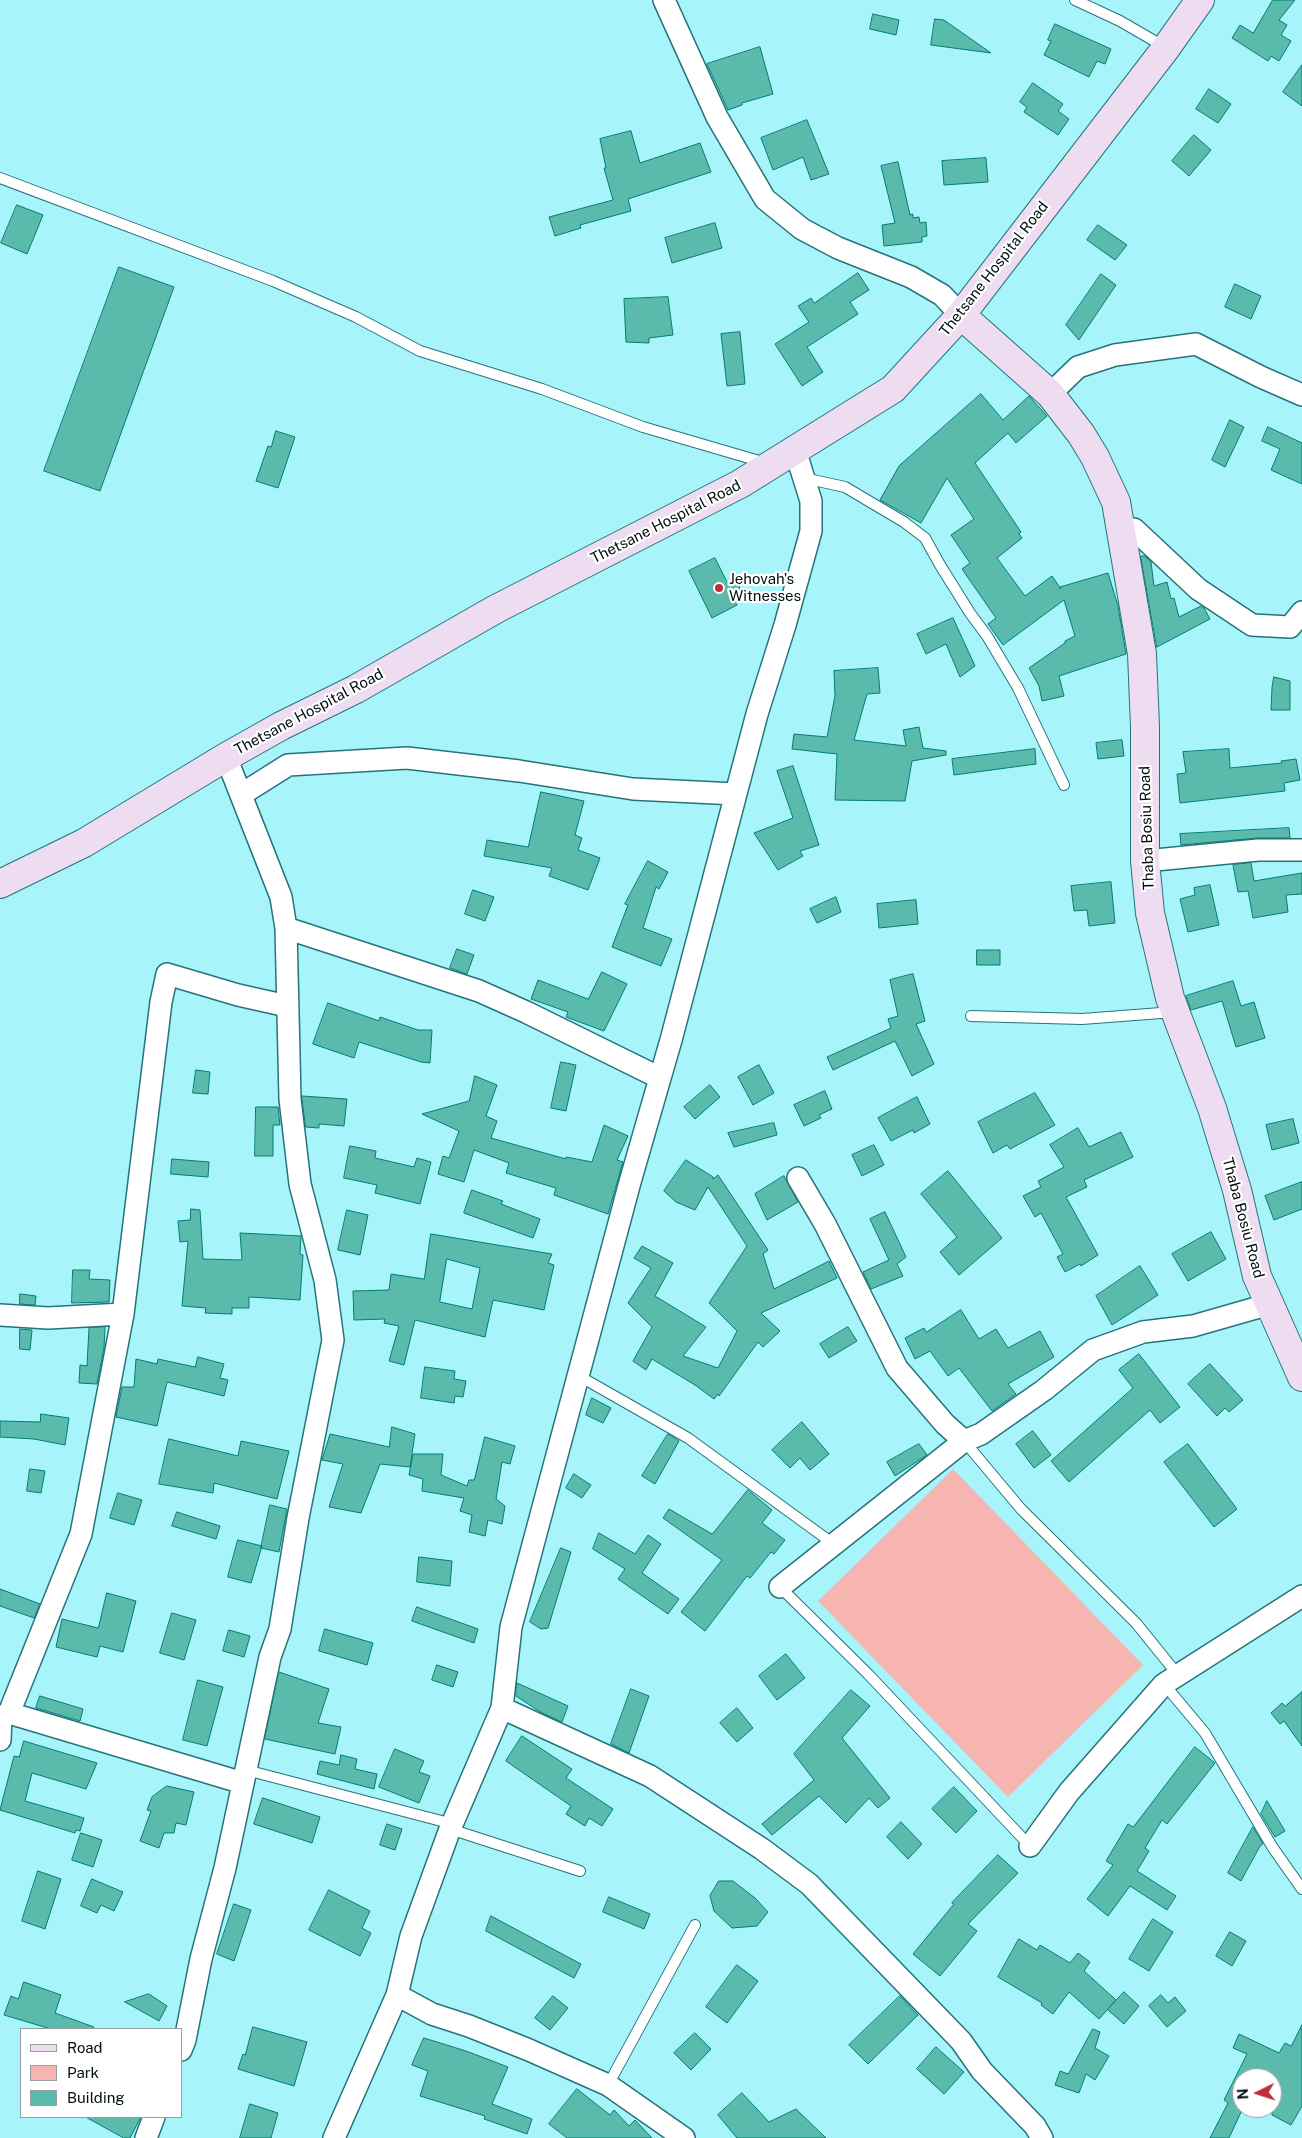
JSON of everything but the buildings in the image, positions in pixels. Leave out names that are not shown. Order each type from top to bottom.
[{"type":"main road","name":"Thetsane Hospital Road","points":[[0,884],[84,844],[226,757],[281,726],[356,689],[496,609],[740,484],[893,389],[961,316],[1166,48],[1200,0]]},
{"type":"main road","name":"Thaba Bosiu Road","points":[[961,316],[1050,394],[1096,457],[1116,502],[1142,654],[1145,727],[1145,861],[1150,913],[1170,998],[1212,1108],[1237,1190],[1257,1276],[1302,1377]]},
{"type":"street","points":[[664,0],[717,117],[765,199],[802,229],[838,248],[911,277],[942,295],[961,316]]},
{"type":"street","points":[[1050,394],[1078,367],[1115,355],[1196,344],[1261,377],[1302,395]]},
{"type":"street","points":[[334,2138],[397,1995],[411,1936],[451,1826],[502,1708],[511,1627],[757,714],[785,625],[811,531],[810,502],[795,450]]},
{"type":"street","points":[[1122,533],[1134,529],[1198,589],[1252,625],[1298,622]]},
{"type":"street","points":[[182,2048],[211,1917],[225,1868],[270,1657],[280,1629],[298,1518],[333,1340],[324,1280],[300,1184],[290,1099],[286,928],[281,898],[226,757]]},
{"type":"street","points":[[242,794],[288,765],[406,758],[518,771],[633,789],[736,794]]},
{"type":"street","points":[[1145,861],[1258,850],[1302,850]]},
{"type":"street","points":[[286,928],[479,991],[660,1078]]},
{"type":"street","points":[[0,1740],[4,1716],[81,1534],[123,1314],[161,1002],[167,974],[238,995],[287,1006]]},
{"type":"street","points":[[798,1178],[825,1224],[898,1368],[945,1424],[964,1441]]},
{"type":"street","points":[[780,1588],[964,1441],[981,1434],[1044,1390],[1093,1350],[1143,1332],[1193,1326],[1270,1304]]},
{"type":"street","points":[[0,1315],[48,1318],[123,1314]]},
{"type":"street","points":[[1030,1846],[1069,1792],[1171,1680],[1302,1596]]},
{"type":"street","points":[[502,1708],[650,1776],[762,1849],[809,1884],[962,2041],[982,2071],[1035,2126],[1042,2138]]},
{"type":"street","points":[[4,1716],[245,1776]]},
{"type":"street","points":[[397,1995],[432,2014],[469,2026],[529,2050],[608,2085],[684,2138]]},
{"type":"street","points":[[146,2138],[154,2118]]},
{"type":"lane","points":[[1075,0],[1120,21],[1166,48]]},
{"type":"lane","points":[[0,178],[273,281],[356,317],[420,351],[542,390],[644,427],[772,464]]},
{"type":"lane","points":[[803,478],[845,487],[904,522],[925,538],[1018,688],[1064,785]]},
{"type":"lane","points":[[971,1016],[1082,1019],[1176,1012]]},
{"type":"lane","points":[[579,1376],[688,1438],[835,1545]]},
{"type":"lane","points":[[964,1441],[1021,1509],[1136,1623],[1205,1733],[1273,1848],[1302,1889]]},
{"type":"lane","points":[[780,1588],[868,1674],[1030,1846]]},
{"type":"lane","points":[[245,1776],[451,1826],[580,1871]]},
{"type":"lane","points":[[608,2085],[695,1925]]},
{"type":"green space","points":[[953,1469],[1143,1665],[1008,1797],[818,1601]]},
{"type":"place","name":"Jehovah's Witnesses","points":[[719,588]]}]
